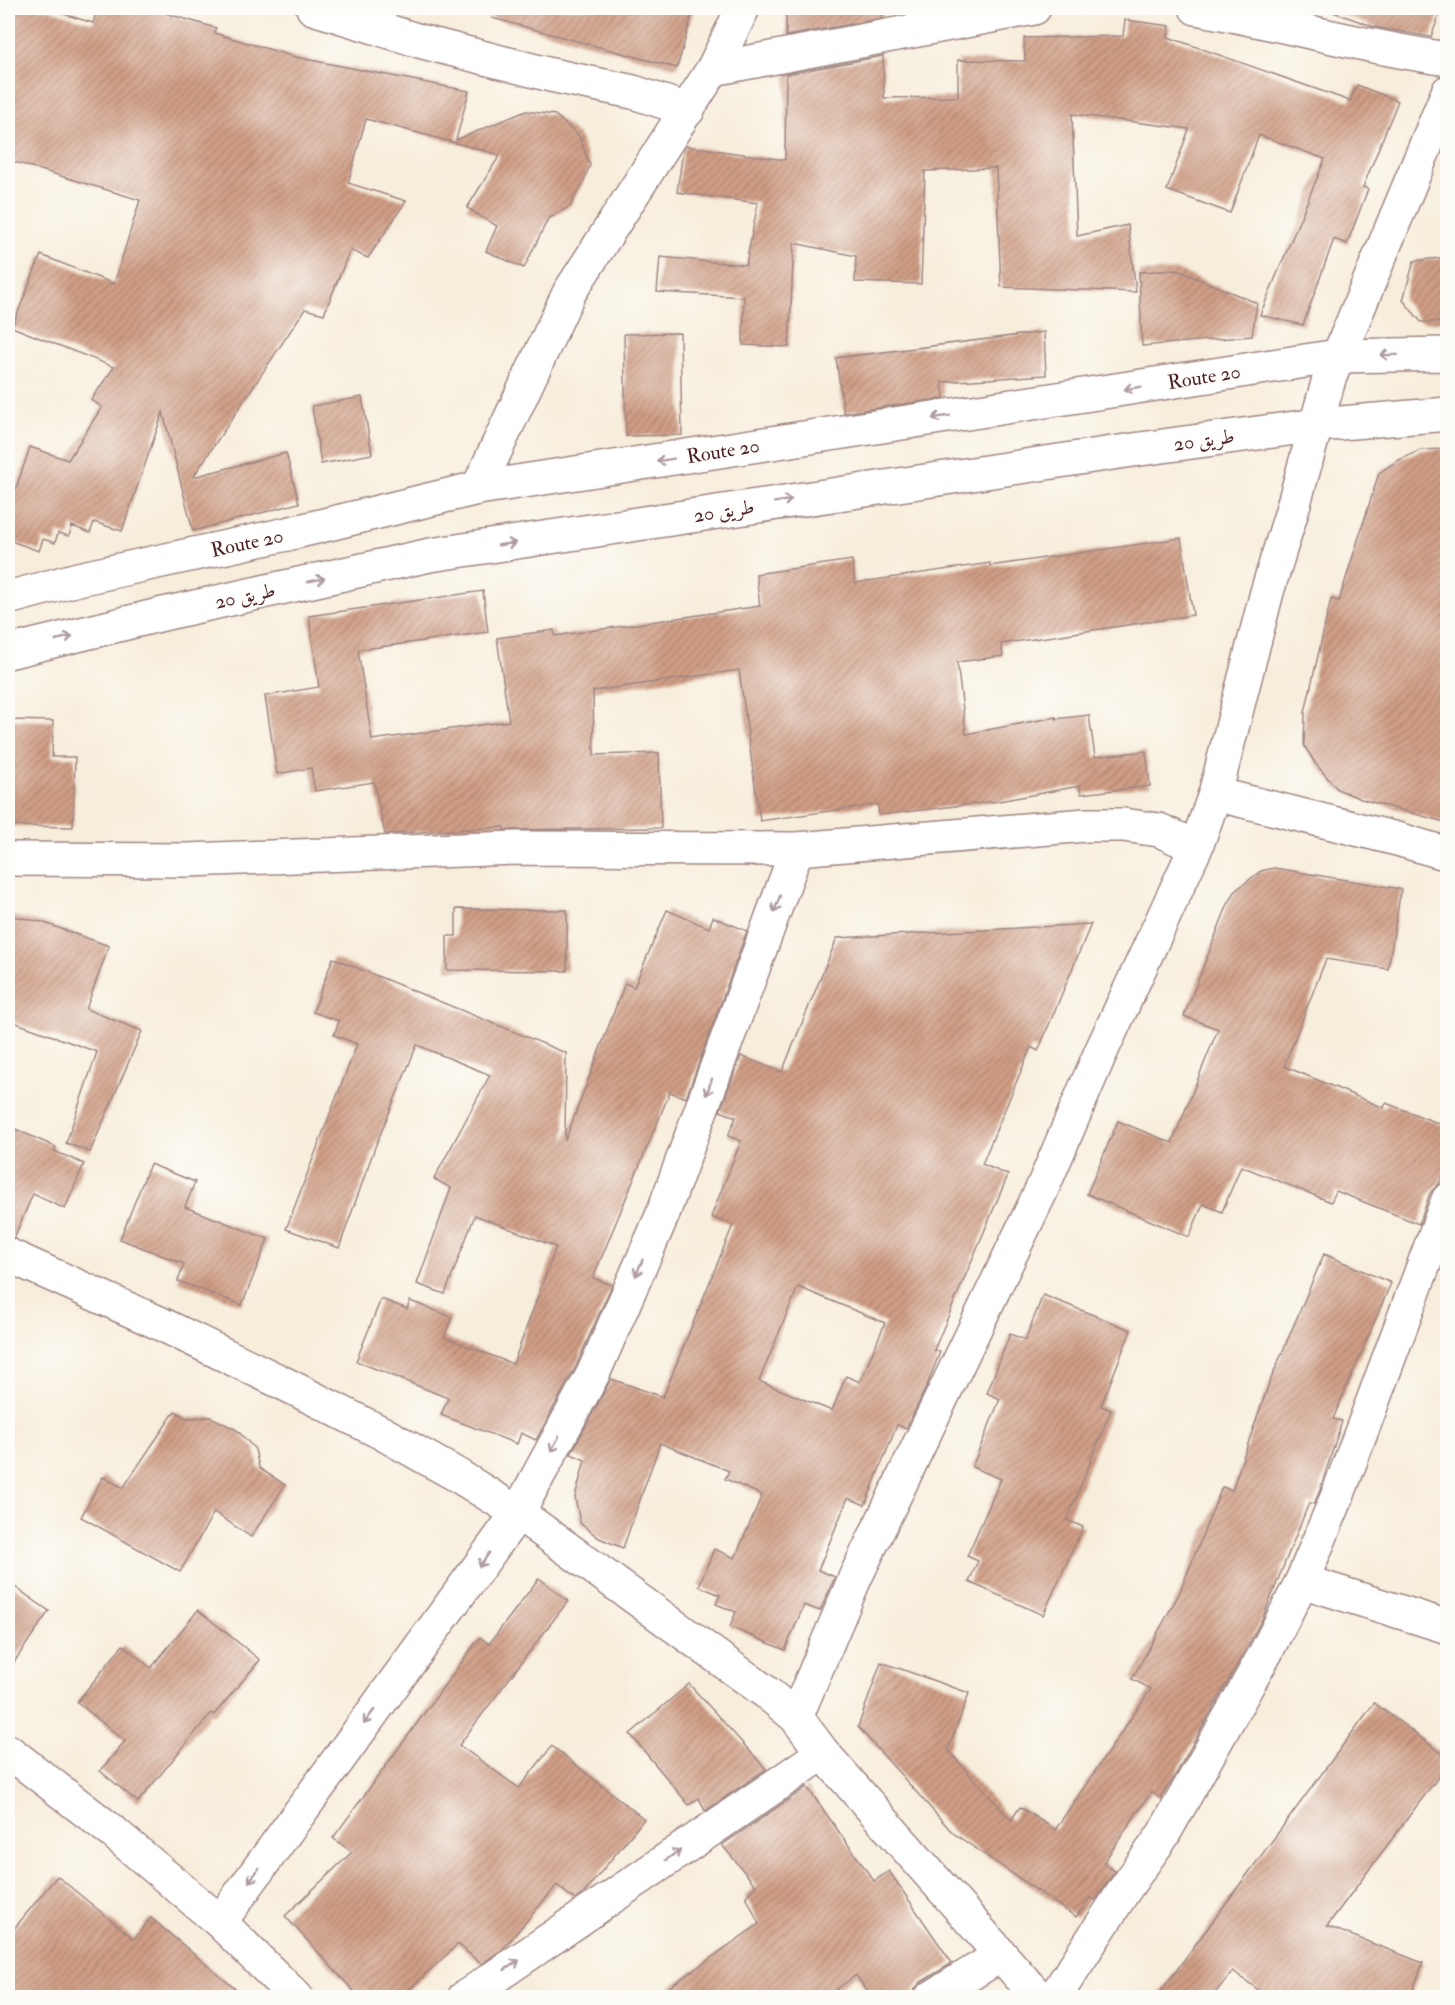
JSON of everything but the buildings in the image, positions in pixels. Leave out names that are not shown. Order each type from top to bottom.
[{"type":"street","points":[[313,8],[423,42],[550,75],[633,92],[688,110]]},
{"type":"street","points":[[478,489],[569,293],[688,110],[713,69],[743,8]]},
{"type":"street","points":[[713,69],[1034,8]]},
{"type":"street","points":[[1196,8],[1247,17],[1399,52],[1448,59]]},
{"type":"street","points":[[796,1717],[855,1578],[1042,1189],[1100,1054],[1196,848],[1215,794],[1267,592],[1338,356],[1448,93]]},
{"type":"street","name":"Route 20","points":[[8,598],[78,579],[287,534],[478,489],[1338,356],[1448,354]]},
{"type":"street","name":"طريق 20","points":[[8,652],[163,614],[430,555],[848,491],[1317,425],[1448,414]]},
{"type":"street","points":[[1215,794],[1397,839],[1448,855]]},
{"type":"street","points":[[8,859],[187,860],[516,848],[797,849],[1086,825],[1123,825],[1159,830],[1196,848]]},
{"type":"street","points":[[220,1922],[518,1513],[593,1374],[662,1216],[797,849]]},
{"type":"street","points":[[1054,1998],[1163,1835],[1265,1654],[1302,1581],[1448,1200]]},
{"type":"street","points":[[8,1255],[159,1323],[351,1417],[457,1475],[518,1513],[677,1627],[796,1717],[823,1753],[1039,1998]]},
{"type":"street","points":[[1302,1581],[1448,1627]]},
{"type":"street","points":[[8,1753],[113,1832],[220,1922],[297,1998]]},
{"type":"street","points":[[464,1998],[823,1753]]},
{"type":"street","points":[[931,1998],[1001,1955]]}]
